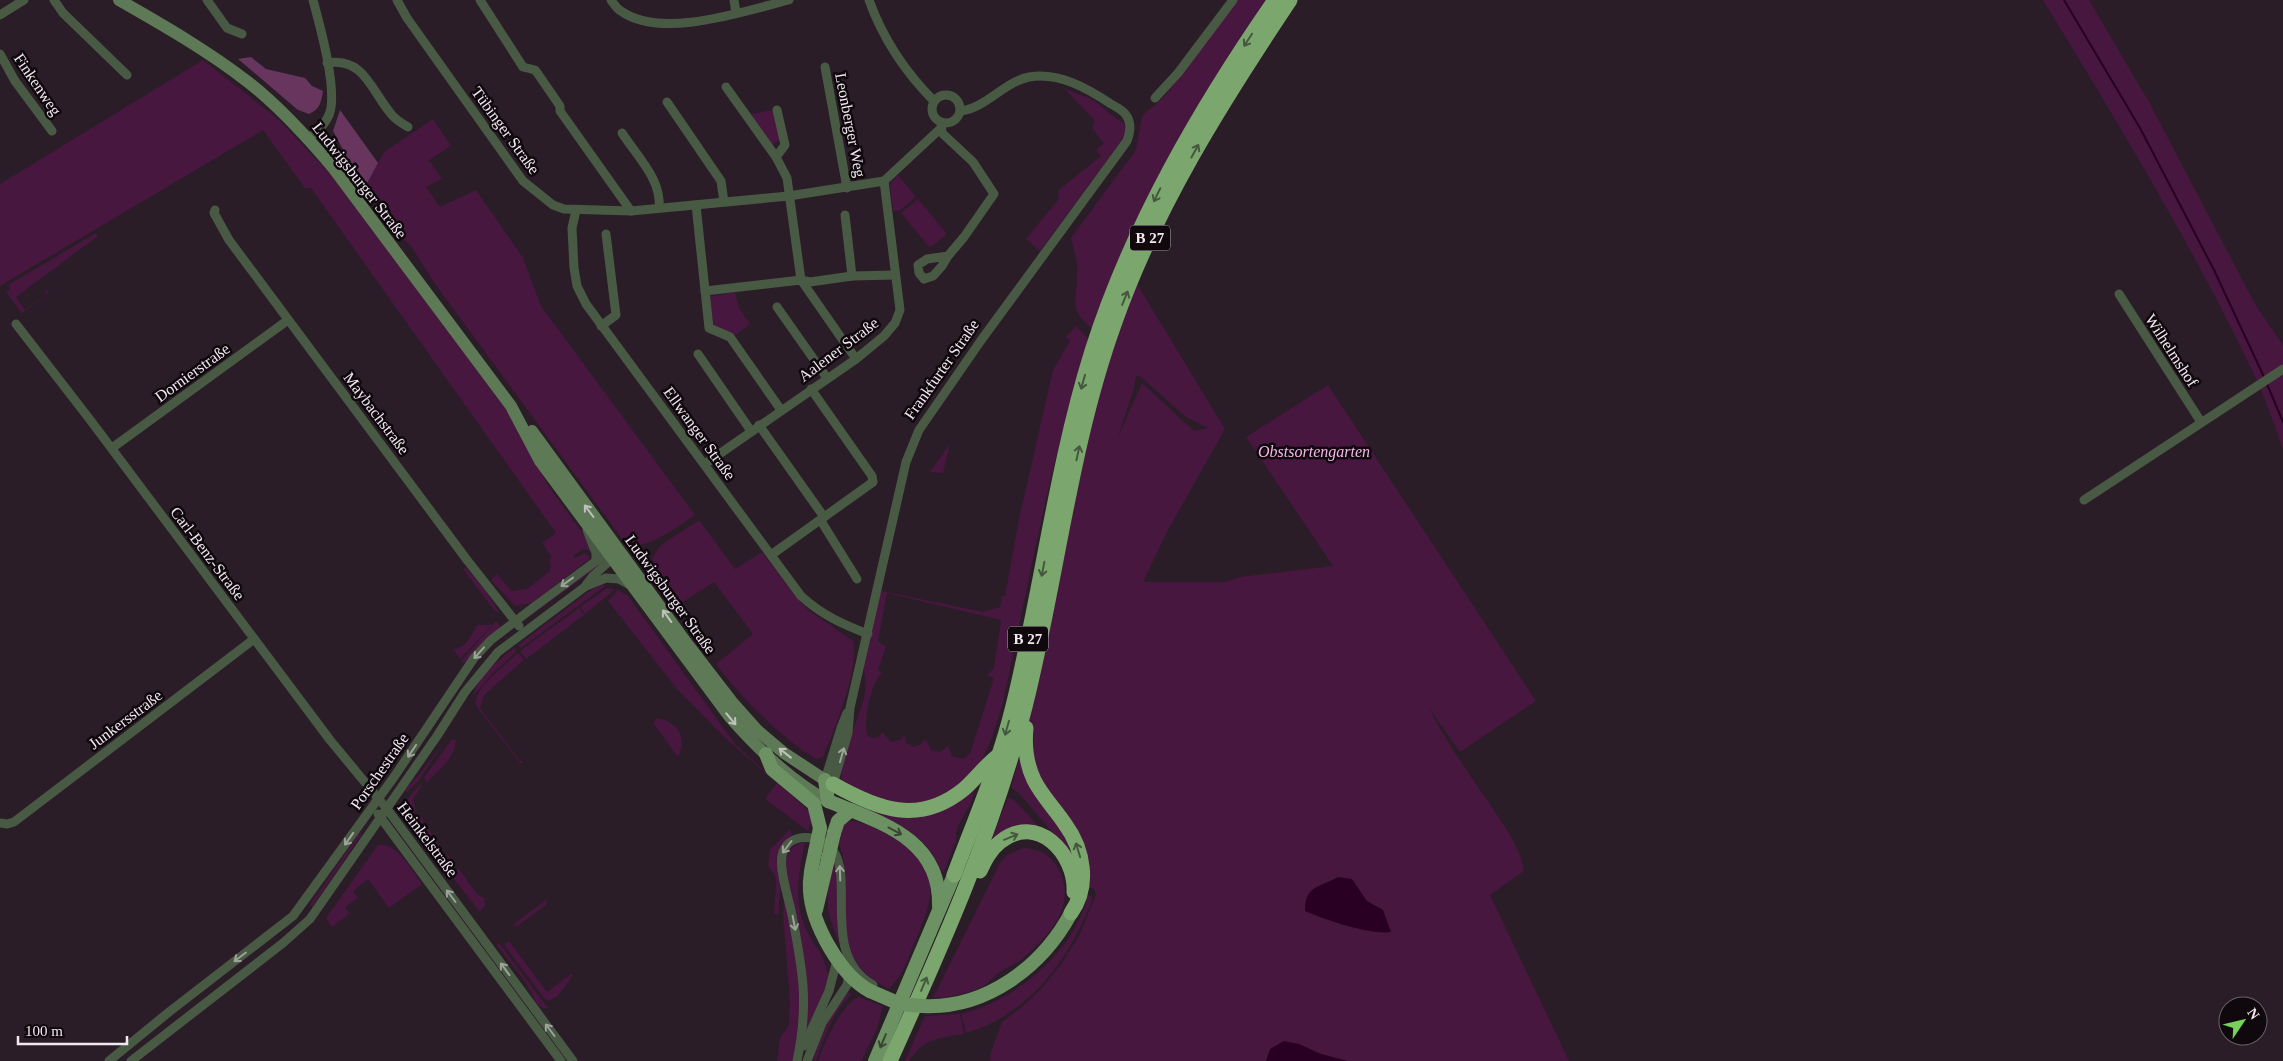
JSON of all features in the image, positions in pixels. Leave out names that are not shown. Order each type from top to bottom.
[{"type":"highway","name":"B 27","points":[[954,875],[999,755],[1024,657],[1080,392],[1103,320],[1122,270],[1161,187],[1218,88],[1276,0]]},
{"type":"highway","name":"B 27","points":[[890,1061],[962,895],[1001,788],[1024,709],[1080,442],[1092,395],[1115,322],[1145,249],[1193,155],[1220,109],[1290,0]]},
{"type":"highway","points":[[1024,709],[1027,723],[1024,746],[1027,763],[1038,787],[1070,832],[1080,852],[1083,873],[1081,893],[1078,904],[1071,913]]},
{"type":"highway","points":[[829,782],[870,804],[888,809],[909,811],[934,806],[954,796],[973,781],[986,764],[999,755]]},
{"type":"highway","points":[[962,895],[976,881],[987,857],[1001,841],[1022,833],[1033,833],[1052,840],[1066,856],[1074,878],[1071,913]]},
{"type":"highway","points":[[899,1061],[911,1035],[911,1016]]},
{"type":"main road","name":"Ludwigsburger Straße","points":[[119,0],[208,53],[248,82],[308,139],[334,169],[511,406],[531,430],[613,554],[631,586],[729,716],[766,754],[805,787],[828,801]]},
{"type":"main road","name":"Ludwigsburger Straße","points":[[511,406],[540,461],[580,516],[692,650],[744,716],[784,753],[829,782]]},
{"type":"main road","points":[[766,754],[772,768],[814,804],[820,828]]},
{"type":"main road","points":[[829,782],[828,801],[815,852],[810,892],[815,913],[844,959],[848,980],[908,1005],[949,1006],[978,998],[1020,973],[1047,947],[1071,913]]},
{"type":"main road","points":[[828,801],[904,835],[920,848],[929,861],[935,876],[939,912]]},
{"type":"main road","points":[[815,913],[838,820],[851,810]]},
{"type":"main road","name":"B 27","points":[[875,1061],[954,875]]},
{"type":"street","points":[[0,15],[24,0]]},
{"type":"street","points":[[54,0],[63,13],[127,75]]},
{"type":"street","points":[[207,0],[227,28],[242,34]]},
{"type":"street","points":[[308,139],[322,127],[330,113],[331,94],[327,63],[313,0]]},
{"type":"street","name":"Tübinger Straße","points":[[397,0],[407,18],[523,181],[552,205],[576,210],[631,211],[789,196],[884,181]]},
{"type":"street","points":[[480,0],[523,67],[535,70],[538,74],[560,106],[560,111],[631,211]]},
{"type":"street","points":[[611,0],[620,11],[634,18],[658,23],[695,21],[789,0]]},
{"type":"street","points":[[734,0],[736,13]]},
{"type":"street","points":[[868,0],[879,27],[900,62],[934,101],[933,113],[942,133],[973,162],[994,194],[964,237],[948,256]]},
{"type":"street","points":[[1155,98],[1178,73],[1233,0]]},
{"type":"street","name":"Finkenweg","points":[[0,54],[16,81],[52,131]]},
{"type":"street","points":[[327,63],[338,61],[354,66],[362,72],[393,117],[408,127]]},
{"type":"street","name":"Leonberger Weg","points":[[825,67],[847,188]]},
{"type":"street","name":"Frankfurter Straße","points":[[829,782],[848,733],[850,708],[906,462],[919,430],[978,345],[1127,141],[1130,127],[1126,115],[1090,90],[1068,81],[1048,76],[1019,80],[980,103],[960,111]]},
{"type":"street","points":[[726,87],[776,157],[787,178],[801,280],[856,359]]},
{"type":"street","points":[[884,181],[940,126],[953,122],[960,111],[957,100],[949,96],[938,98],[934,101]]},
{"type":"street","points":[[667,102],[721,180],[724,202]]},
{"type":"street","points":[[776,157],[785,144],[777,110]]},
{"type":"street","points":[[622,134],[657,184],[660,197],[659,208]]},
{"type":"street","name":"Aalener Straße","points":[[706,464],[856,359],[884,336],[895,323],[900,310],[884,181]]},
{"type":"street","points":[[696,205],[709,328],[730,337],[781,410]]},
{"type":"street","name":"Maybachstraße","points":[[215,210],[214,213],[229,240],[524,631]]},
{"type":"street","name":"Ellwanger Straße","points":[[576,210],[572,228],[577,286],[586,304],[601,326],[706,464],[771,556],[802,596],[817,610],[836,622],[868,634]]},
{"type":"street","points":[[846,216],[852,276]]},
{"type":"street","points":[[601,326],[616,315],[606,234]]},
{"type":"street","points":[[704,291],[801,280],[810,282],[852,276],[895,275]]},
{"type":"street","name":"Wilhelmshof","points":[[2118,294],[2201,422]]},
{"type":"street","points":[[777,307],[827,378]]},
{"type":"street","name":"Dornierstraße","points":[[112,448],[288,320]]},
{"type":"street","name":"Carl-Benz-Straße","points":[[16,324],[377,799]]},
{"type":"street","points":[[698,354],[751,431]]},
{"type":"street","points":[[2084,500],[2283,369]]},
{"type":"street","points":[[771,556],[872,482],[872,476],[812,389]]},
{"type":"street","points":[[760,425],[822,519],[857,579]]},
{"type":"street","points":[[580,516],[590,537],[596,561]]},
{"type":"street","name":"Porschestraße","points":[[109,1061],[186,998],[293,916],[399,770],[466,668],[491,640],[596,561],[613,554]]},
{"type":"street","name":"Porschestraße","points":[[586,586],[613,554]]},
{"type":"street","name":"Porschestraße","points":[[131,1061],[310,920],[477,675],[498,652],[586,586],[606,578],[618,579],[631,586]]},
{"type":"street","name":"Junkersstraße","points":[[0,823],[14,822],[254,639]]},
{"type":"street","name":"Heinkelstraße","points":[[377,799],[573,1061]]},
{"type":"street","name":"Heinkelstraße","points":[[377,799],[377,810],[380,818],[561,1061]]},
{"type":"street","points":[[797,838],[814,838],[830,847],[838,856],[840,920],[844,944],[844,959],[797,1061],[803,1031],[804,984],[792,912],[781,865],[784,848],[790,842],[797,838]]},
{"type":"street","points":[[844,959],[863,978],[868,987]]},
{"type":"street","points":[[807,1061],[822,1024],[848,980]]},
{"type":"street","points":[[186,998],[196,1011]]},
{"type":"green space","points":[[1237,0],[1272,0],[1096,332],[1077,311],[1075,300],[1077,264],[1071,238],[1136,150],[1142,116],[1164,97]]},
{"type":"green space","points":[[2043,0],[2089,0],[2149,102],[2256,306],[2283,345],[2283,449],[2256,378],[2178,227]]},
{"type":"green space","points":[[203,60],[279,120],[332,176],[484,378],[528,441],[547,484],[591,545],[591,551],[583,549],[573,556],[575,558],[585,553],[590,557],[588,560],[532,603],[515,606],[491,580],[497,574],[511,591],[527,589],[550,571],[551,565],[549,560],[552,557],[542,543],[556,533],[311,188],[305,188],[263,130],[0,286],[0,184]]},
{"type":"green space","points":[[1065,89],[1087,97],[1098,104],[1124,123],[1127,133],[1040,251],[1026,239],[1058,200],[1059,190],[1101,156],[1096,150],[1104,143],[1092,128],[1095,121]]},
{"type":"green space","points":[[773,110],[780,140],[772,145],[751,114]]},
{"type":"green space","points":[[433,119],[451,146],[429,160],[442,179],[426,187],[440,207],[476,190],[523,258],[541,306],[695,515],[665,535],[641,545],[632,546],[623,540],[433,281],[411,246],[392,228],[364,189],[384,152]]},
{"type":"green space","points":[[898,175],[916,197],[899,211],[893,211],[890,183]]},
{"type":"green space","points":[[918,199],[947,234],[930,248],[901,213]]},
{"type":"green space","points":[[96,233],[98,236],[16,297],[25,310],[47,294],[44,289],[49,292],[48,294],[22,313],[6,292],[11,289],[8,285]]},
{"type":"green space","name":"Obstsortengarten","points":[[1137,284],[1225,429],[1167,532],[1143,582],[1225,582],[1240,577],[1333,566],[1246,437],[1328,385],[1536,701],[1460,752],[1429,708],[1450,745],[1505,827],[1519,852],[1524,871],[1490,895],[1569,1061],[990,1061],[991,1052],[1002,1022],[1043,987],[1062,963],[1080,934],[1096,894],[1094,889],[1085,886],[1082,868],[1042,794],[1027,723],[1092,395]],"holes":[[[1136,376],[1141,377],[1186,417],[1208,428],[1194,431],[1142,383],[1118,437]]]},
{"type":"green space","points":[[735,292],[739,308],[750,324],[734,336],[713,327],[708,297]]},
{"type":"green space","points":[[1076,326],[1089,339],[1075,384],[1052,474],[1003,702],[992,738],[976,769],[965,782],[951,792],[934,800],[903,805],[894,805],[879,800],[842,782],[841,770],[846,748],[859,715],[865,693],[863,651],[877,590],[983,612],[1000,607],[1002,596],[1005,596],[1019,519],[1053,370],[1070,341],[1066,337]],"holes":[[[887,593],[1001,620],[994,668],[987,675],[994,678],[970,754],[963,759],[952,756],[948,746],[940,752],[931,750],[927,741],[924,740],[921,744],[913,747],[907,743],[904,735],[900,740],[891,742],[882,732],[879,737],[872,738],[867,735],[866,720],[869,702],[874,685],[882,673],[878,670],[886,647],[878,641]]]},
{"type":"green space","points":[[950,444],[943,473],[930,472]]},
{"type":"green space","points":[[699,520],[735,569],[762,552],[807,609],[853,641],[853,668],[845,699],[823,757],[816,759],[775,728],[737,690],[716,664],[753,634],[714,582],[678,605],[656,574],[652,558],[661,545]]},
{"type":"green space","points":[[597,565],[598,567],[528,617]]},
{"type":"green space","points":[[466,568],[484,589],[499,612],[495,611],[463,569]]},
{"type":"green space","points":[[603,584],[605,586],[521,648],[518,645],[591,590]]},
{"type":"green space","points":[[607,588],[613,589],[613,591],[585,614],[580,607]]},
{"type":"green space","points":[[618,590],[628,596],[735,744],[809,811],[812,820],[808,831],[765,799],[777,783],[724,737],[677,689],[608,601]]},
{"type":"green space","points":[[579,608],[584,615],[526,659],[520,651]]},
{"type":"green space","points":[[495,622],[501,628],[464,663],[461,661]]},
{"type":"green space","points":[[477,625],[492,625],[460,659],[453,649],[465,644]]},
{"type":"green space","points":[[515,648],[516,652],[494,672],[473,696],[475,689],[484,676],[496,663]]},
{"type":"green space","points":[[518,653],[524,660],[484,695],[480,708],[520,761],[523,761],[521,764],[478,709],[476,703],[478,694],[487,681]]},
{"type":"green space","points":[[657,718],[670,723],[679,731],[682,743],[678,757],[653,723]]},
{"type":"green space","points":[[447,738],[419,780],[407,792],[404,791],[419,775]]},
{"type":"green space","points":[[452,739],[456,741],[449,759],[427,782],[424,778]]},
{"type":"green space","points":[[1021,751],[1060,822],[1079,862],[1054,838],[1053,833],[1019,793],[1011,788]]},
{"type":"green space","points":[[421,784],[422,786],[413,799],[416,811],[412,815],[415,818],[419,815],[438,843],[439,849],[435,852],[405,812],[407,800]]},
{"type":"green space","points":[[976,787],[970,805],[959,824],[956,841],[943,874],[929,849],[921,840],[892,821],[866,810],[867,807],[892,815]]},
{"type":"green space","points":[[1008,797],[1015,801],[1042,830],[991,842]]},
{"type":"green space","points":[[852,821],[875,827],[904,844],[920,860],[930,882],[929,904],[925,915],[903,970],[890,989],[871,978],[858,965],[850,951],[846,935],[844,862],[838,840],[845,823]]},
{"type":"green space","points":[[790,829],[792,835],[782,846],[778,856],[779,914],[774,914],[776,883],[775,876],[768,865],[770,850]]},
{"type":"green space","points":[[360,832],[362,834],[312,907],[310,905]]},
{"type":"green space","points":[[805,842],[798,890],[801,913],[804,925],[821,953],[831,976],[806,1033],[805,974],[785,863],[791,849],[797,844]]},
{"type":"green space","points":[[378,845],[385,845],[398,852],[422,884],[389,908],[368,879],[353,891],[358,898],[345,907],[349,914],[332,927],[326,918]]},
{"type":"green space","points":[[1023,848],[1044,853],[1058,868],[1063,881],[1065,894],[1063,907],[1051,930],[1019,961],[978,989],[961,994],[933,998],[1001,861],[1007,855]]},
{"type":"green space","points":[[447,854],[451,859],[450,866],[454,872],[459,869],[477,894],[484,898],[485,906],[481,910],[479,911],[441,862]]},
{"type":"green space","points":[[834,859],[837,871],[837,928],[841,947],[831,923],[828,903],[829,884]]},
{"type":"green space","points":[[1087,895],[1092,896],[1092,900],[1083,922],[1059,963],[1044,982],[1028,999],[1009,1013],[989,1025],[966,1033],[961,1014],[997,1001],[1014,991],[1045,966],[1070,936],[1082,914]]},
{"type":"green space","points":[[784,898],[790,914],[802,1003],[793,1061],[777,1061],[780,1038],[789,1025],[790,1000],[783,915]]},
{"type":"green space","points":[[547,899],[546,905],[516,927],[514,924]]},
{"type":"green space","points":[[509,941],[547,992],[571,974],[573,975],[558,996],[548,1001],[544,998],[504,945]]},
{"type":"green space","points":[[499,943],[548,1008],[543,1008],[537,1004],[526,983],[496,944]]},
{"type":"green space","points":[[850,992],[851,995],[839,1009],[830,1026],[816,1061],[813,1061],[832,1013]]},
{"type":"green space","points":[[859,997],[883,1006],[877,1029],[861,1061],[818,1061],[829,1034],[840,1015],[852,1001]]},
{"type":"green space","points":[[960,1014],[964,1034],[932,1040],[915,1053],[909,1061],[905,1061],[925,1016]]},
{"type":"shaded area","points":[[251,57],[266,69],[305,78],[312,86],[323,91],[318,108],[309,114],[298,110],[238,59]]},
{"type":"shaded area","points":[[340,110],[378,163],[364,189],[333,131]]},
{"type":"shaded area","points":[[1338,877],[1352,879],[1367,901],[1383,910],[1391,932],[1360,929],[1305,911],[1307,896],[1310,892],[1314,888]]},
{"type":"shaded area","points":[[1284,1041],[1299,1044],[1321,1054],[1348,1061],[1266,1061],[1270,1049]]},
{"type":"waterway","points":[[2064,0],[2140,128],[2214,270],[2264,377]]},
{"type":"waterway","points":[[2267,384],[2283,422]]}]
